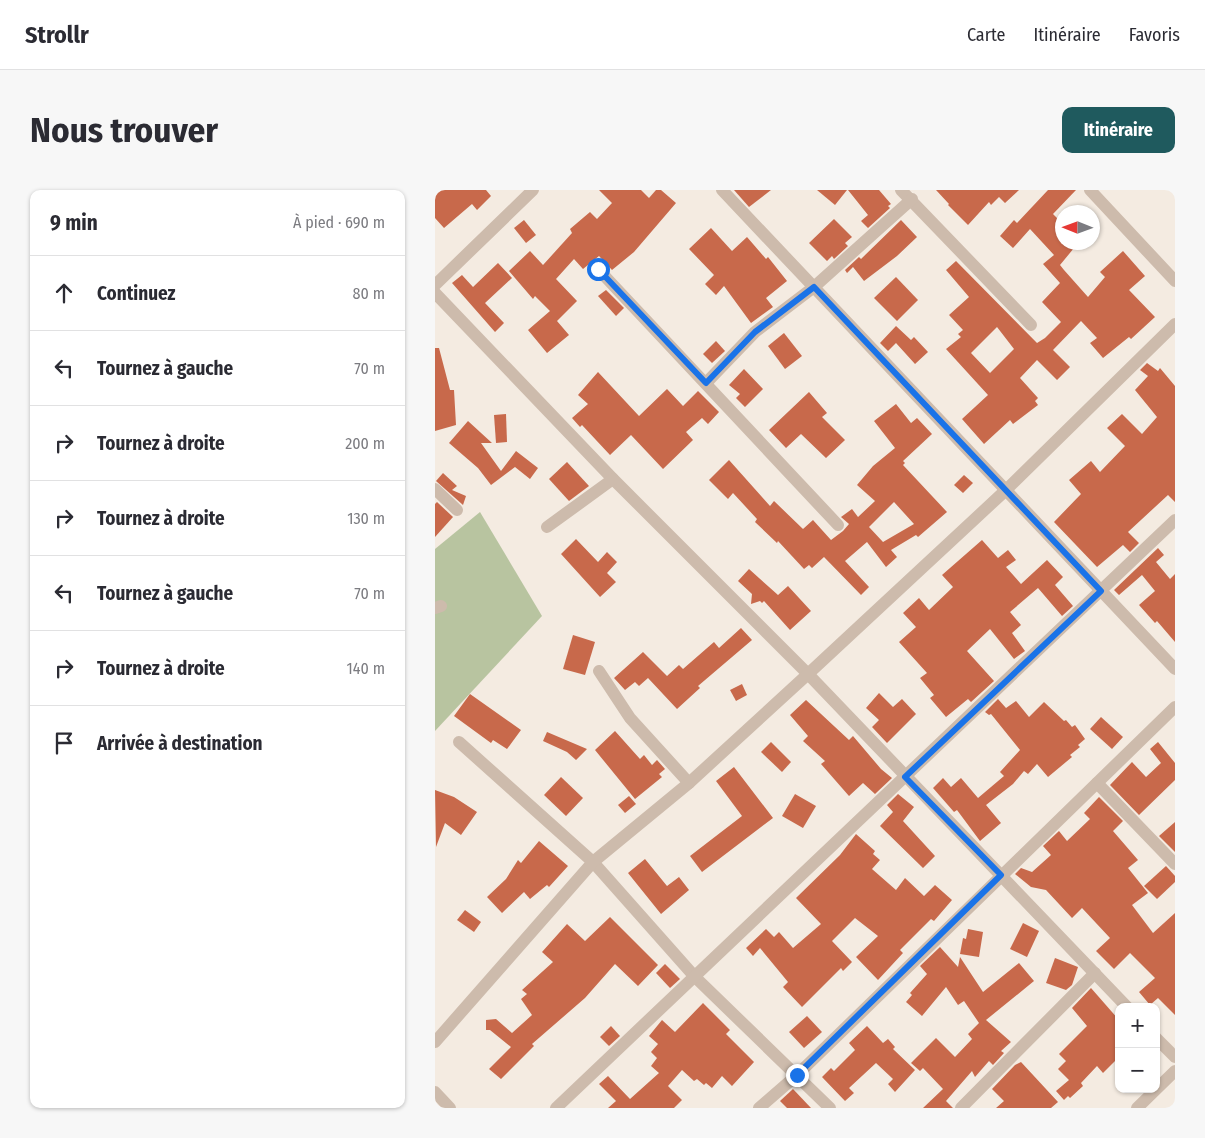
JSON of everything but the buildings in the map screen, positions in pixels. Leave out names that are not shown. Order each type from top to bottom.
[{"type":"street","points":[[437,280],[533,190]]},
{"type":"street","points":[[722,190],[1175,669]]},
{"type":"street","points":[[901,190],[912,199],[1031,325]]},
{"type":"street","points":[[1090,190],[1175,280]]},
{"type":"street","points":[[706,383],[755,332],[814,287],[912,199]]},
{"type":"street","points":[[598,269],[839,525]]},
{"type":"street","points":[[435,293],[613,479],[807,674],[1123,1003]]},
{"type":"street","points":[[435,1042],[593,862],[689,783],[807,674],[1006,490],[1175,324]]},
{"type":"street","points":[[547,527],[613,479]]},
{"type":"street","points":[[435,489],[457,510]]},
{"type":"street","points":[[556,1108],[1175,520]]},
{"type":"street","points":[[599,670],[631,718],[689,783]]},
{"type":"street","points":[[759,1108],[797,1075],[1175,707]]},
{"type":"street","points":[[459,742],[593,862],[695,977],[830,1108]]},
{"type":"street","points":[[1097,782],[1175,864]]},
{"type":"street","points":[[961,1108],[1095,973]]},
{"type":"street","points":[[1160,1042],[1175,1057]]},
{"type":"street","points":[[1137,1108],[1175,1071]]},
{"type":"street","points":[[435,1092],[450,1108]]},
{"type":"green space","points":[[480,512],[542,616],[435,731],[435,549]]},
{"type":"route","points":[[598,269],[706,383],[755,332],[814,287],[1101,591],[905,777],[1001,875],[797,1075]]}]
